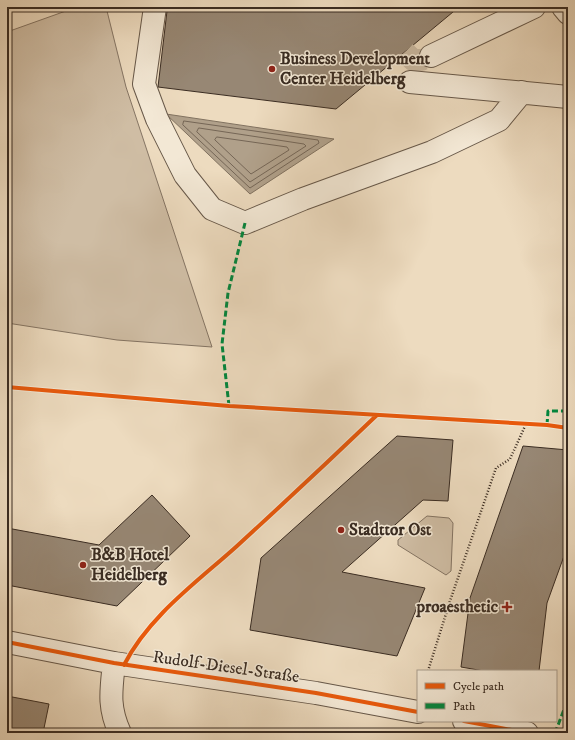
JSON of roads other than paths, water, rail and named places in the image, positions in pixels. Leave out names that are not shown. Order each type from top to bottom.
[{"type":"street","points":[[155,7],[144,84],[157,118],[185,175],[212,210],[245,223],[302,199],[432,152],[499,120],[522,92]]},
{"type":"street","points":[[431,56],[534,7]]},
{"type":"street","points":[[563,7],[568,13]]},
{"type":"street","points":[[410,82],[568,96]]},
{"type":"street","name":"Rudolf-Diesel-Straße","points":[[7,642],[114,663],[316,693],[417,712]]},
{"type":"street","points":[[114,663],[110,697],[113,718],[120,733]]},
{"type":"street","points":[[469,722],[527,733]]},
{"type":"water","points":[[166,114],[334,139],[250,194]]},
{"type":"tunnel","points":[[405,52],[413,60],[421,60],[431,56]]},
{"type":"place","name":"Business Development Center Heidelberg","points":[[272,69]]},
{"type":"place","name":"Stadttor Ost","points":[[341,530]]},
{"type":"place","name":"B&B Hotel Heidelberg","points":[[83,565]]},
{"type":"place","name":"proaesthetic","points":[[507,607]]}]
